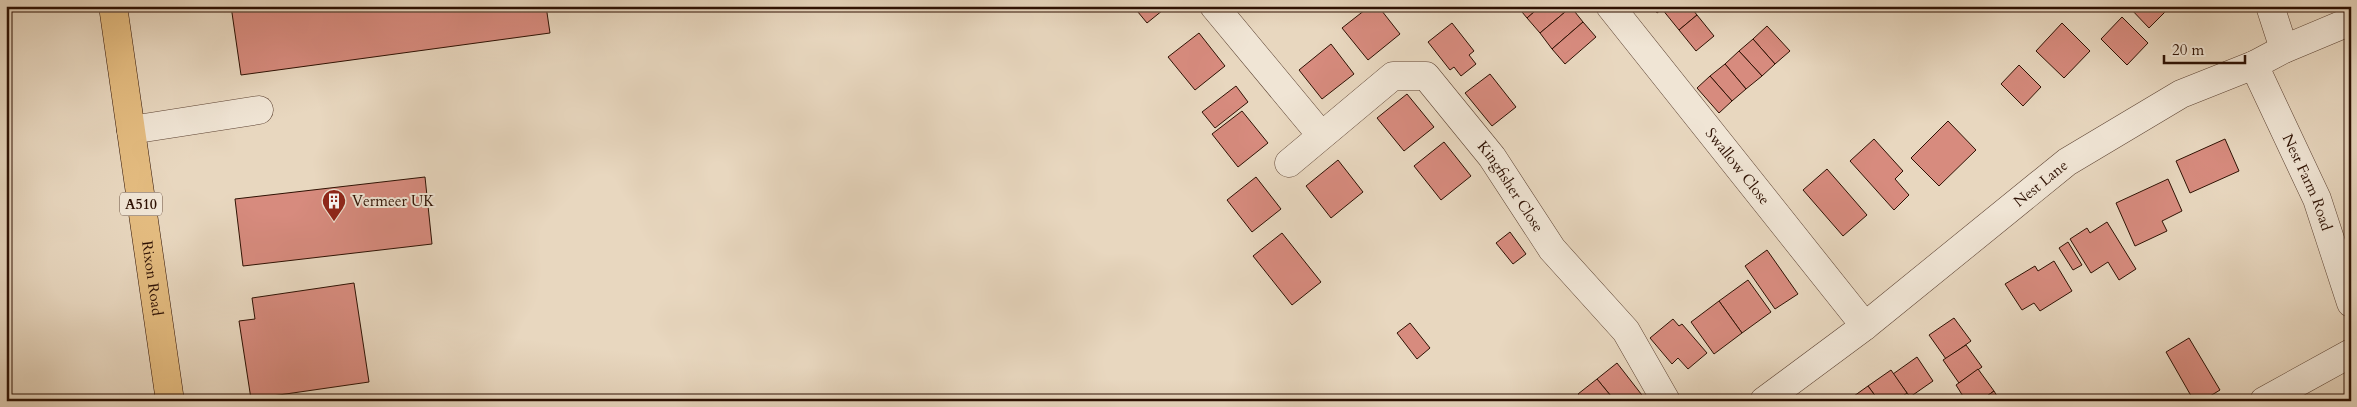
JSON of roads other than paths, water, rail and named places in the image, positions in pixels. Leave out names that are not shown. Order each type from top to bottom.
[{"type":"main road","name":"Rixon Road","points":[[113,6],[170,401]]},
{"type":"street","points":[[1214,6],[1321,135]]},
{"type":"street","name":"Swallow Close","points":[[1610,6],[1865,326]]},
{"type":"street","points":[[2270,6],[2284,49]]},
{"type":"street","name":"Nest Lane","points":[[1764,401],[1865,326],[2067,162],[2181,94],[2254,65],[2284,49],[2351,22]]},
{"type":"street","name":"Nest Farm Road","points":[[2254,65],[2317,199],[2351,303]]},
{"type":"street","name":"Kingfisher Close","points":[[1289,162],[1393,76],[1426,76],[1492,157],[1552,249],[1626,331],[1666,401]]},
{"type":"street","points":[[130,130],[259,110]]},
{"type":"street","points":[[2264,401],[2351,353]]},
{"type":"place","name":"Vermeer UK","points":[[334,222]]}]
